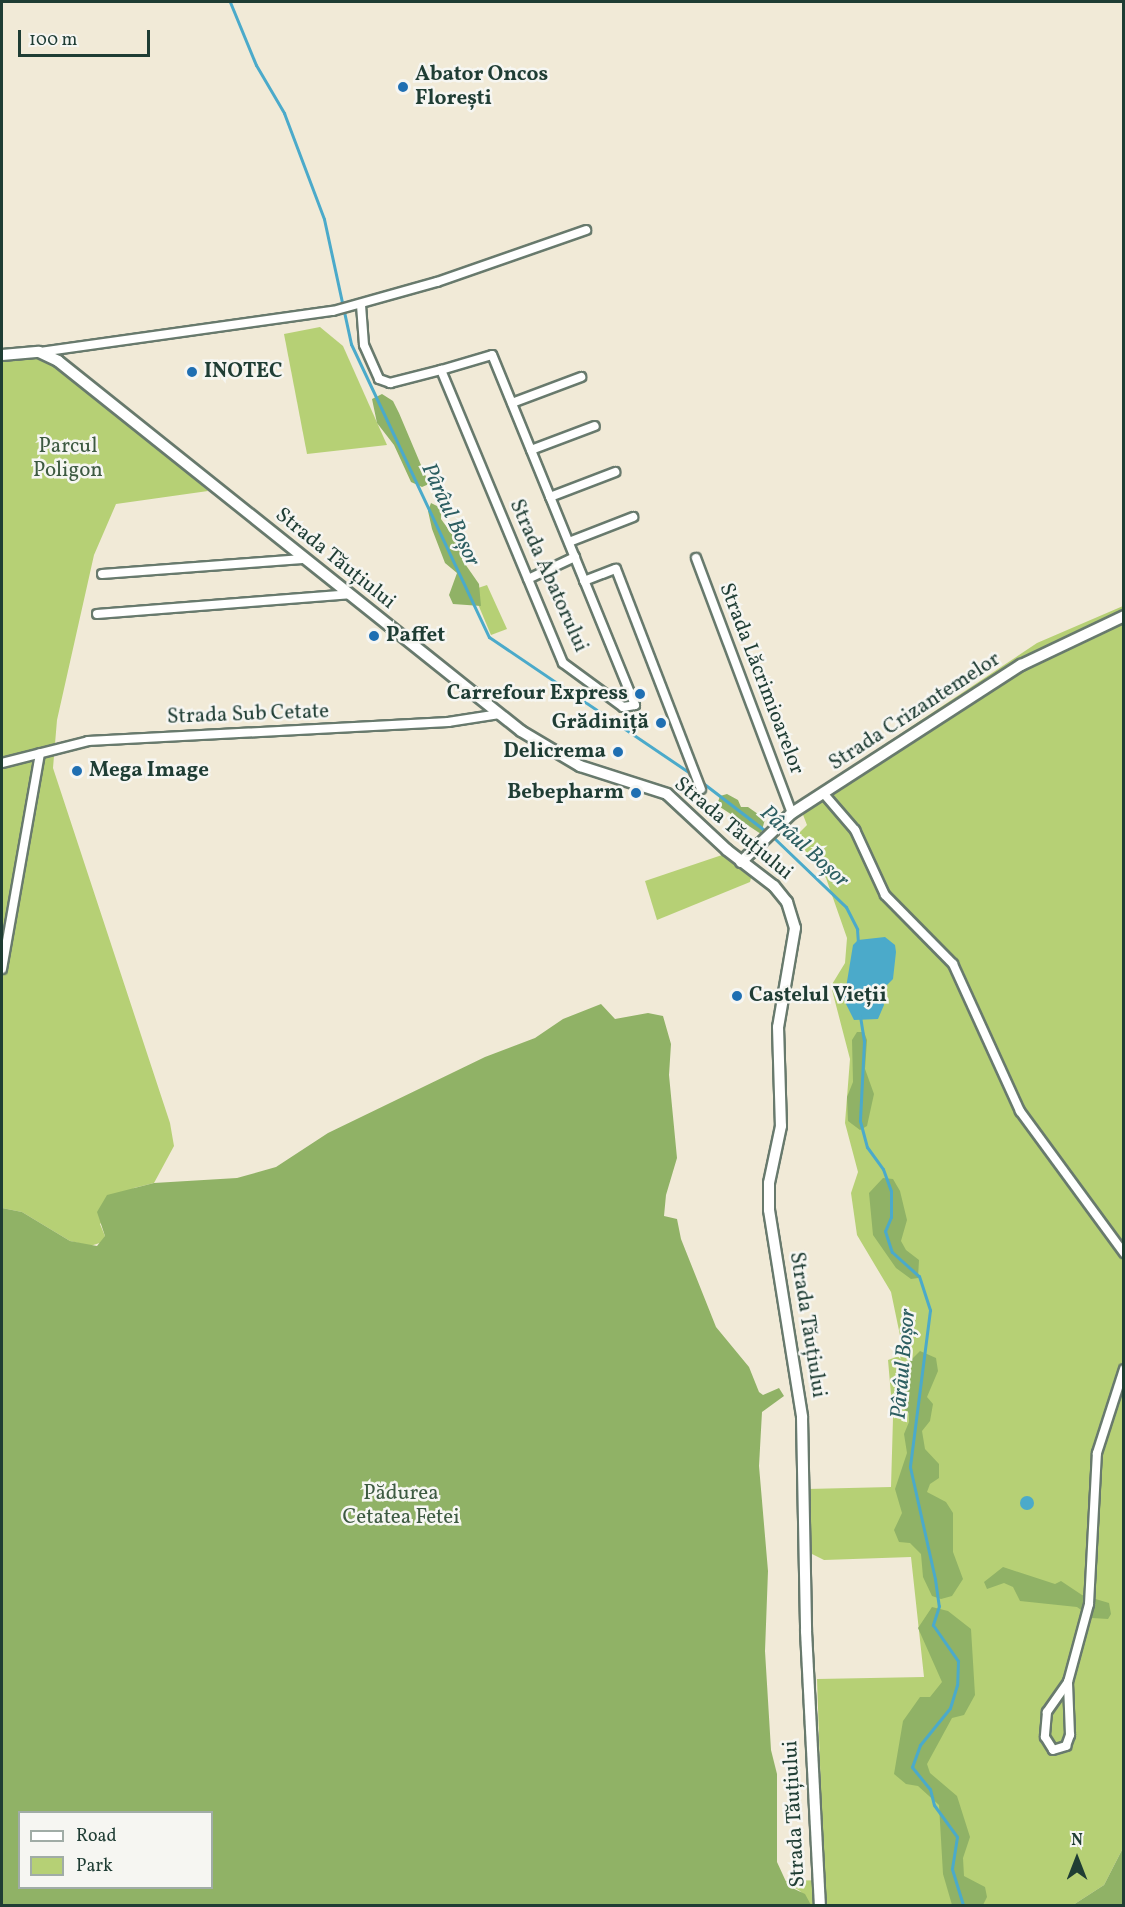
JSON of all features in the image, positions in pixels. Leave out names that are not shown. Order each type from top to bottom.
[{"type":"main road","points":[[2,355],[39,352]]},
{"type":"main road","name":"Strada Tăuțiului","points":[[39,352],[58,361],[302,559],[499,714],[565,758],[667,794],[737,859],[774,886],[795,921],[778,1027],[781,1126],[769,1183],[769,1210],[802,1417],[805,1612],[820,1905]]},
{"type":"main road","name":"Strada Crizantemelor","points":[[737,859],[750,853],[792,813],[824,795],[1021,665],[1124,616]]},
{"type":"street","points":[[39,352],[352,307],[586,230]]},
{"type":"street","name":"Strada Abatorului","points":[[361,304],[364,345],[379,379],[390,383],[441,369],[492,355],[635,705],[623,707],[563,663],[441,369]]},
{"type":"street","points":[[512,403],[581,377]]},
{"type":"street","points":[[531,450],[595,426]]},
{"type":"street","points":[[550,497],[615,472]]},
{"type":"street","points":[[569,542],[633,517]]},
{"type":"street","points":[[528,579],[575,558]]},
{"type":"street","name":"Strada Lăcrimioarelor","points":[[696,558],[792,813]]},
{"type":"street","points":[[102,574],[302,559]]},
{"type":"street","name":"Strada Abatorului","points":[[584,581],[616,569],[701,789]]},
{"type":"street","points":[[97,614],[348,594]]},
{"type":"street","name":"Strada Sub Cetate","points":[[2,763],[88,741],[438,723],[499,714]]},
{"type":"street","points":[[2,969],[40,753]]},
{"type":"street","points":[[824,795],[855,830],[885,895],[939,947],[958,971],[1020,1111],[1124,1252]]},
{"type":"street","points":[[1068,1682],[1047,1712],[1045,1737],[1053,1750],[1066,1746],[1070,1735],[1068,1682],[1089,1604],[1097,1453],[1124,1369]]},
{"type":"green space","points":[[320,327],[343,346],[387,445],[307,454],[284,334]]},
{"type":"green space","name":"Parcul Poligon","points":[[39,356],[133,426],[208,491],[116,504],[94,555],[57,720],[53,768],[170,1123],[174,1146],[154,1183],[134,1188],[100,1224],[105,1236],[103,1242],[90,1246],[70,1241],[22,1212],[2,1208],[2,358]]},
{"type":"green space","points":[[382,394],[393,401],[429,484],[422,487],[411,482],[394,445],[377,423],[372,399]]},
{"type":"green space","points":[[431,503],[441,508],[441,519],[459,544],[463,561],[479,584],[481,606],[453,604],[449,595],[457,573],[445,563],[432,529],[428,511]]},
{"type":"green space","points":[[487,585],[507,629],[491,635],[472,590]]},
{"type":"green space","points":[[1123,606],[1123,1848],[1104,1885],[1073,1905],[811,1905],[800,1891],[784,1881],[824,1880],[817,1679],[924,1677],[911,1557],[824,1560],[808,1552],[807,1489],[891,1487],[893,1418],[888,1360],[899,1356],[902,1345],[891,1292],[857,1235],[851,1193],[858,1172],[845,1123],[850,1059],[831,986],[845,963],[847,938],[826,878],[795,837],[807,825],[798,802],[1037,643]]},
{"type":"green space","points":[[727,794],[738,800],[741,807],[748,807],[765,819],[761,834],[717,805],[720,796]]},
{"type":"green space","points":[[722,855],[751,878],[750,882],[657,920],[645,881]]},
{"type":"green space","name":"Pădurea Cetatea Fetei","points":[[601,1004],[615,1019],[648,1013],[663,1016],[671,1044],[669,1075],[677,1158],[666,1195],[664,1216],[677,1219],[681,1239],[716,1327],[749,1367],[759,1392],[763,1395],[779,1388],[784,1396],[762,1412],[759,1466],[768,1571],[765,1651],[771,1750],[777,1774],[777,1862],[788,1886],[805,1894],[811,1905],[2,1905],[2,1208],[22,1212],[70,1241],[97,1246],[105,1236],[97,1212],[107,1195],[154,1183],[237,1178],[276,1167],[328,1133],[485,1057],[535,1038],[563,1019]]},
{"type":"green space","points":[[857,1032],[864,1032],[867,1040],[865,1069],[874,1094],[867,1126],[860,1130],[848,1121],[847,1097],[853,1082],[852,1040]]},
{"type":"green space","points":[[883,1178],[893,1179],[900,1191],[907,1220],[901,1241],[906,1250],[919,1260],[918,1278],[911,1279],[896,1268],[873,1235],[869,1193]]},
{"type":"green space","points":[[920,1351],[936,1358],[938,1371],[927,1397],[933,1404],[930,1421],[922,1431],[925,1449],[939,1464],[939,1478],[930,1484],[927,1492],[946,1502],[953,1513],[953,1552],[963,1579],[952,1596],[941,1599],[932,1596],[923,1577],[921,1554],[910,1543],[899,1542],[894,1530],[902,1513],[895,1489],[907,1453],[904,1434],[909,1422],[909,1413],[900,1406],[899,1385],[907,1364]]},
{"type":"green space","points":[[1003,1567],[1055,1584],[1061,1581],[1082,1595],[1109,1603],[1111,1614],[1108,1619],[1092,1618],[1077,1607],[1020,1601],[1013,1587],[1004,1583],[987,1589],[984,1582]]},
{"type":"green space","points":[[932,1607],[948,1611],[971,1629],[975,1695],[964,1715],[952,1718],[927,1764],[930,1773],[957,1796],[970,1837],[963,1858],[964,1876],[985,1887],[987,1897],[983,1905],[952,1905],[943,1874],[939,1805],[918,1786],[906,1784],[894,1774],[903,1721],[920,1697],[930,1697],[942,1682],[918,1628]]},
{"type":"green space","points":[[1123,1848],[1123,1905],[1073,1905],[1104,1885]]},
{"type":"water","points":[[885,937],[895,945],[896,952],[893,979],[881,991],[884,1005],[878,1019],[854,1020],[844,1000],[853,945],[858,940]]},
{"type":"water","points":[[1024,1496],[1030,1496],[1034,1503],[1030,1510],[1024,1510],[1020,1506],[1020,1500]]},
{"type":"waterway","name":"Pârâul Boșor","points":[[230,2],[256,65],[284,113],[324,219],[351,344],[489,637],[694,776]]},
{"type":"waterway","name":"Pârâul Boșor","points":[[699,780],[768,833]]},
{"type":"waterway","name":"Pârâul Boșor","points":[[773,837],[846,907],[857,929],[858,943]]},
{"type":"waterway","name":"Pârâul Boșor","points":[[860,1016],[864,1041],[860,1121],[867,1147],[883,1169],[891,1191],[891,1217],[885,1231],[892,1252],[919,1276],[930,1310],[910,1467],[939,1606],[933,1625],[958,1661],[957,1685],[950,1708],[920,1745],[912,1767],[930,1789],[934,1805],[957,1837],[952,1869],[963,1906]]},
{"type":"place","name":"Abator Oncos Florești","points":[[403,87]]},
{"type":"place","name":"INOTEC","points":[[192,372]]},
{"type":"place","name":"Paffet","points":[[374,636]]},
{"type":"place","name":"Carrefour Express","points":[[640,694]]},
{"type":"place","name":"Grădiniță","points":[[661,723]]},
{"type":"place","name":"Delicrema","points":[[618,752]]},
{"type":"place","name":"Mega Image","points":[[77,771]]},
{"type":"place","name":"Bebepharm","points":[[636,793]]},
{"type":"place","name":"Castelul Vieții","points":[[737,996]]}]
